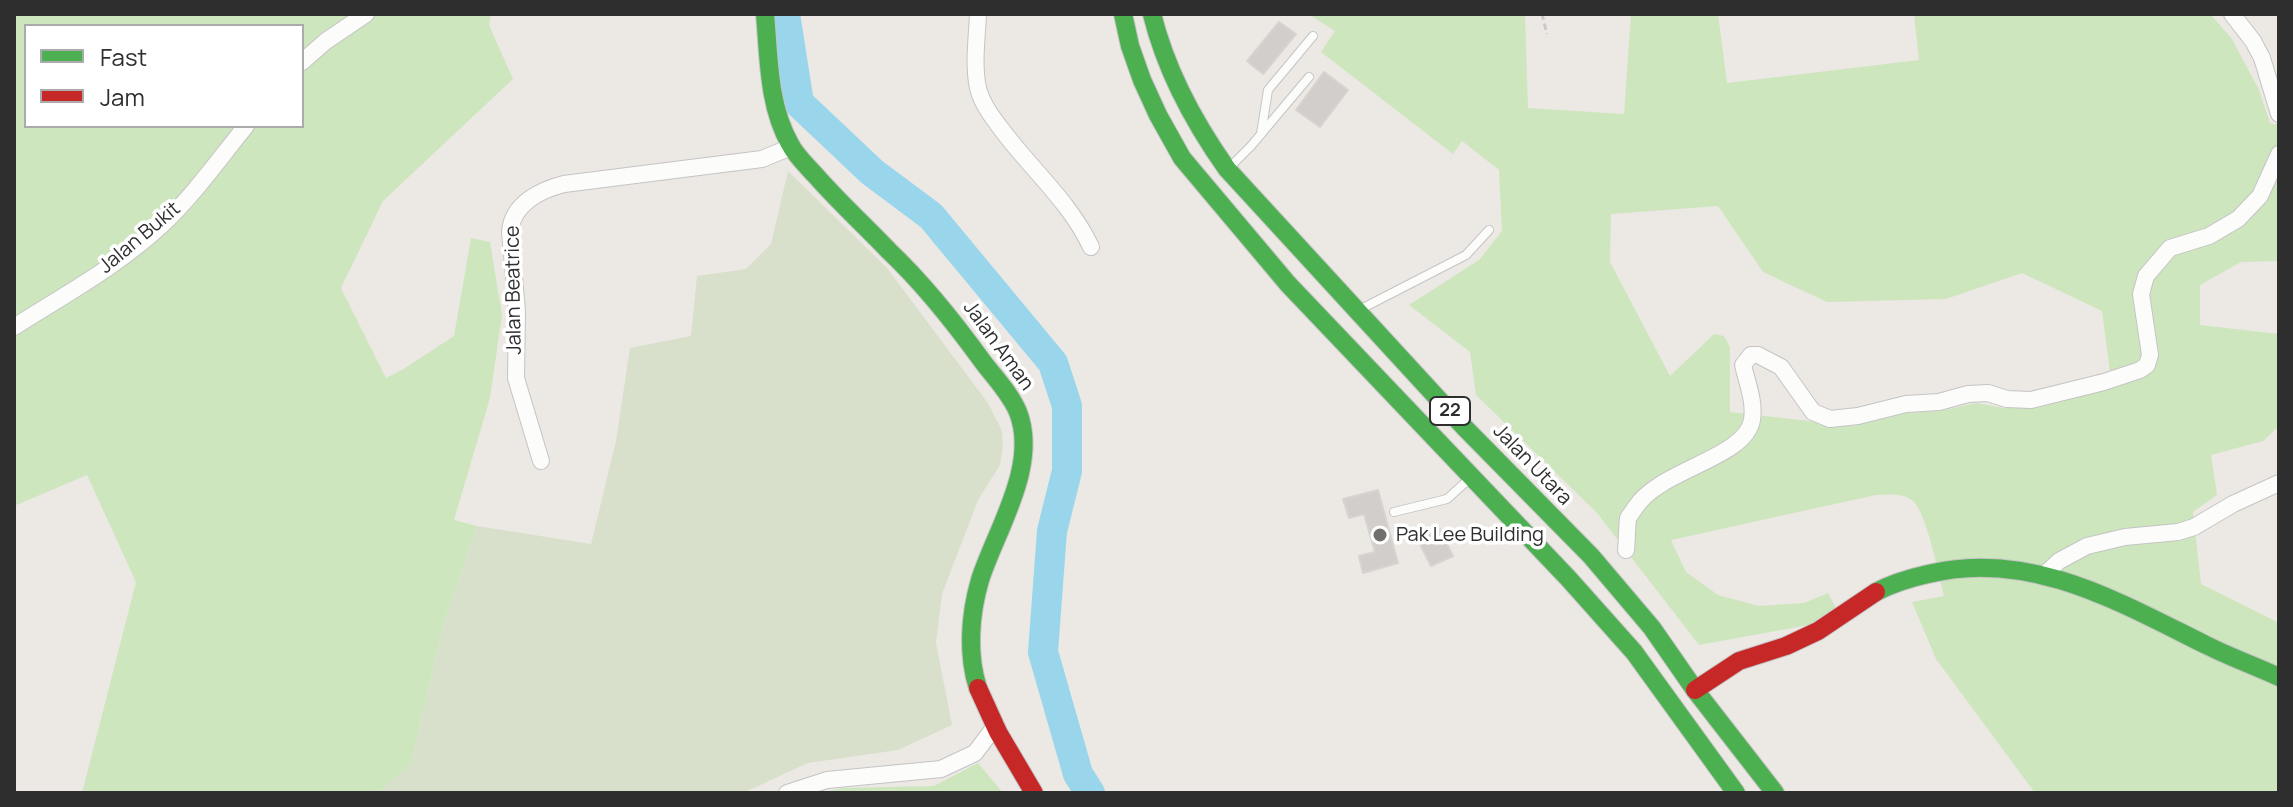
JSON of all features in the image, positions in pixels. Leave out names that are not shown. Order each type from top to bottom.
[{"type":"main road","name":"Jalan Aman","points":[[765,14],[770,87],[780,126],[791,147],[945,310],[1010,398],[1019,415],[1023,431],[1021,468],[981,578],[974,604],[971,638],[974,671],[986,706],[1034,793]]},
{"type":"main road","name":"22","points":[[1123,14],[1142,80],[1182,158],[1288,284],[1568,578],[1634,652],[1736,793]]},
{"type":"main road","name":"Jalan Utara","points":[[1152,14],[1162,48],[1188,110],[1206,142],[1227,169],[1464,427],[1591,556],[1652,628],[1695,690],[1775,793]]},
{"type":"main road","points":[[1695,690],[1729,665],[1799,641],[1889,585],[1928,572],[1983,566],[2045,574],[2086,587],[2218,652],[2279,677]]},
{"type":"street","points":[[304,60],[366,14]]},
{"type":"street","points":[[978,14],[976,72],[981,98],[1016,149],[1070,212],[1091,247]]},
{"type":"street","points":[[2232,14],[2262,58],[2279,114]]},
{"type":"street","name":"Jalan Bukit","points":[[14,327],[102,272],[146,239],[177,209],[244,128]]},
{"type":"street","name":"Jalan Beatrice","points":[[541,461],[516,378],[517,311],[510,232],[516,211],[547,188],[564,184],[762,159],[791,147]]},
{"type":"street","points":[[1626,550],[1628,518],[1652,488],[1726,451],[1747,433],[1752,421],[1752,405],[1743,365],[1751,355],[1758,355],[1781,367],[1813,412],[1830,419],[1858,416],[1906,404],[1939,402],[1968,394],[1988,393],[2007,399],[2031,400],[2140,370],[2147,365],[2150,355],[2141,294],[2146,276],[2170,248],[2209,236],[2238,219],[2260,196],[2279,154]]},
{"type":"street","points":[[2045,574],[2059,561],[2087,546],[2194,527],[2233,504],[2279,483]]},
{"type":"street","points":[[787,793],[827,780],[941,769],[975,753],[996,725]]},
{"type":"lane","points":[[1261,135],[1268,90],[1313,36]]},
{"type":"lane","points":[[1227,169],[1261,135],[1309,77]]},
{"type":"lane","points":[[1357,311],[1466,255],[1489,230]]},
{"type":"lane","points":[[1394,512],[1447,499],[1471,477]]},
{"type":"path","points":[[1542,14],[1547,34]]},
{"type":"green space","points":[[14,14],[491,14],[489,25],[513,79],[383,201],[341,288],[386,378],[454,336],[471,238],[490,242],[502,315],[490,398],[454,520],[477,526],[444,623],[411,764],[378,793],[82,793],[136,582],[87,475],[14,506]]},
{"type":"green space","points":[[1308,14],[1525,14],[1528,108],[1624,114],[1631,14],[1718,14],[1727,83],[1919,60],[1914,14],[2210,14],[2232,39],[2259,90],[2270,123],[2279,125],[2279,261],[2241,262],[2200,285],[2200,325],[2279,334],[2279,426],[2263,441],[2211,455],[2217,495],[2193,512],[2201,584],[2279,623],[2279,793],[2035,793],[1936,659],[1912,602],[1944,596],[1923,519],[1913,501],[1904,496],[1876,495],[1671,540],[1686,572],[1718,595],[1759,606],[1804,603],[1828,593],[1838,612],[1814,624],[1699,645],[1597,513],[1476,395],[1470,352],[1409,305],[1479,260],[1502,231],[1499,170],[1462,141],[1453,154],[1321,52],[1335,31]],"holes":[[[1718,206],[1763,272],[1827,302],[1946,299],[2022,273],[2102,311],[2112,387],[2037,408],[2005,408],[1976,403],[1940,411],[1902,413],[1853,426],[1730,412],[1730,347],[1724,336],[1714,334],[1670,376],[1610,262],[1611,214]]]},
{"type":"green space","points":[[788,171],[887,268],[988,403],[1002,431],[1000,465],[978,500],[942,594],[936,643],[952,725],[898,750],[808,763],[743,793],[378,793],[411,764],[444,623],[477,526],[591,544],[616,441],[630,348],[691,336],[697,276],[746,269],[771,244]]},
{"type":"green space","points":[[978,763],[1003,793],[823,793],[842,788],[934,786]]},
{"type":"building","points":[[1279,22],[1296,34],[1263,74],[1247,61]]},
{"type":"building","points":[[1324,72],[1348,90],[1320,127],[1296,110]]},
{"type":"building","name":"Pak Lee Building","points":[[1378,490],[1398,563],[1363,573],[1359,556],[1375,552],[1364,514],[1349,518],[1343,499]]},
{"type":"building","points":[[1439,528],[1453,556],[1431,566],[1417,538]]},
{"type":"waterway","points":[[785,14],[799,103],[872,172],[931,216],[1053,363],[1067,406],[1067,471],[1052,531],[1043,652],[1078,774],[1090,793]]},
{"type":"traffic: fast","points":[[765,14],[773,97],[793,148],[927,291],[1002,386],[1018,412],[1023,433],[1019,476],[980,580],[974,607],[971,648],[978,688]]},
{"type":"traffic: fast","points":[[1123,14],[1142,80],[1182,158],[1288,284],[1568,578],[1634,652],[1736,793]]},
{"type":"traffic: fast","points":[[1152,14],[1182,95],[1227,169],[1464,427],[1591,556],[1652,628],[1695,690],[1775,793]]},
{"type":"traffic: fast","points":[[1876,592],[1915,577],[1965,568],[2002,568],[2037,574],[2106,597],[2279,677]]},
{"type":"traffic: jam","points":[[1695,690],[1739,661],[1786,646],[1818,631],[1876,592]]},
{"type":"traffic: jam","points":[[978,688],[998,732],[1034,793]]},
{"type":"place","name":"Pak Lee Building","points":[[1380,535]]}]
